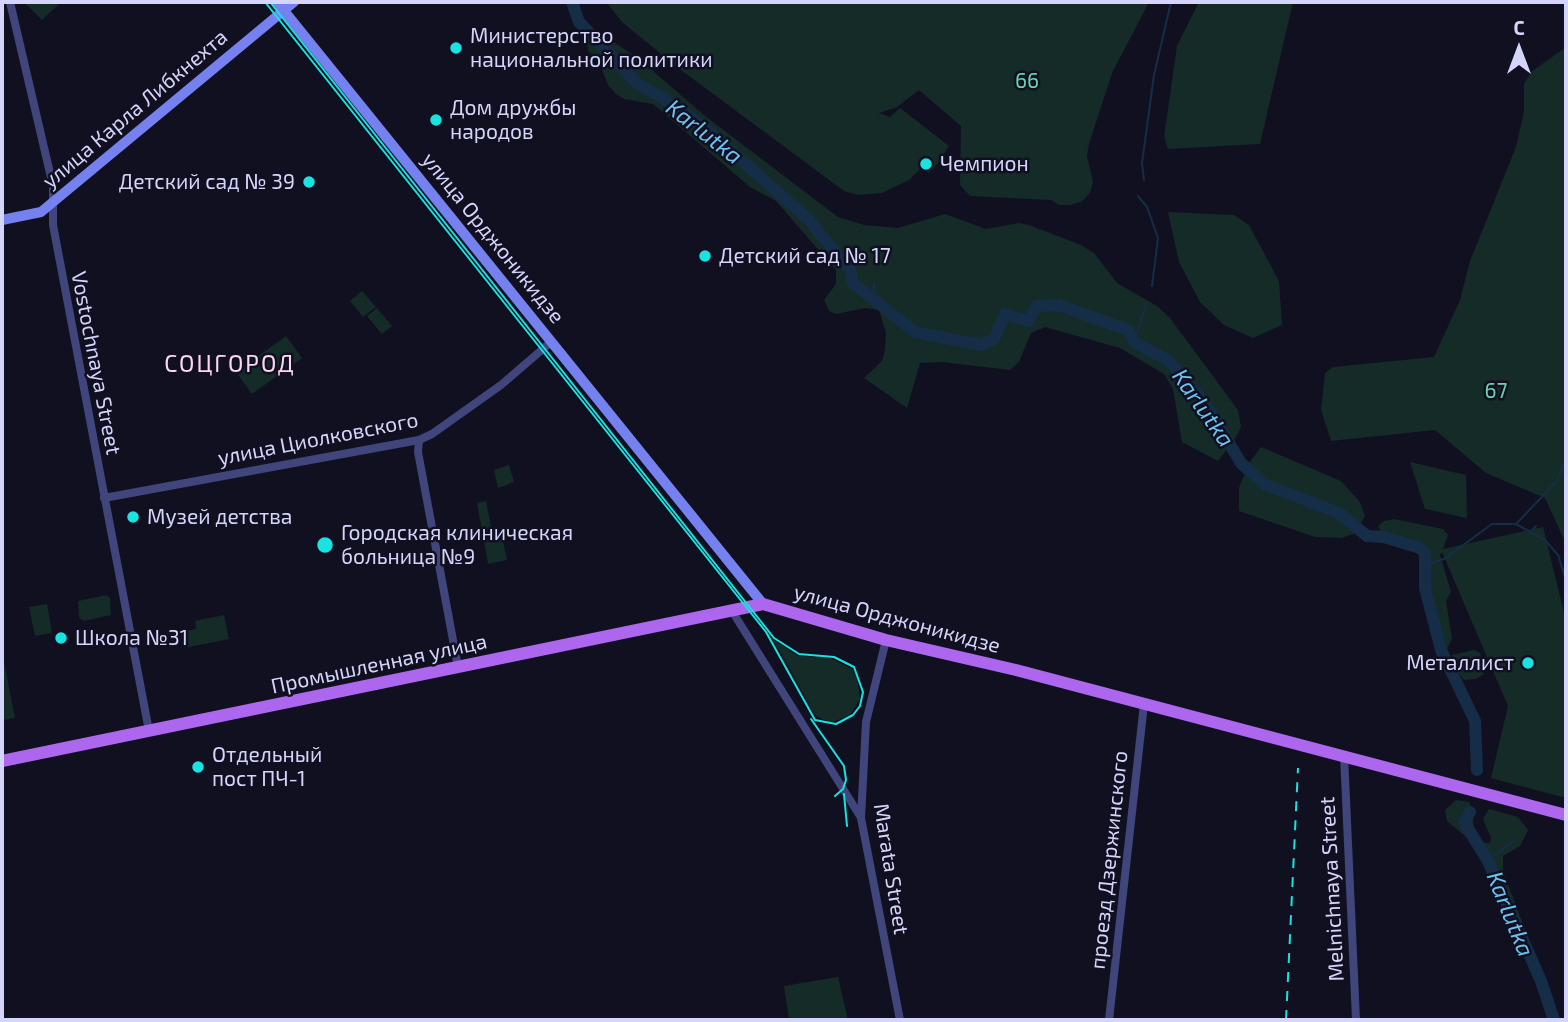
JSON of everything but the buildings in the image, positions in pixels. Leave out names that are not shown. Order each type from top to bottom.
[{"type":"main road","name":"улица Карла Либкнехта","points":[[2,220],[41,212],[53,203],[285,4]]},
{"type":"main road","name":"улица Орджоникидзе","points":[[285,4],[551,342],[763,604],[886,640],[1344,755],[1566,815]]},
{"type":"main road","name":"Промышленная улица","points":[[2,761],[763,604]]},
{"type":"street","name":"Vostochnaya Street","points":[[10,2],[53,186],[53,225],[149,731]]},
{"type":"street","name":"улица Циолковского","points":[[104,498],[419,440],[432,435],[501,385],[551,342]]},
{"type":"street","points":[[419,440],[418,452],[458,667]]},
{"type":"street","points":[[732,611],[861,818]]},
{"type":"street","name":"Marata Street","points":[[886,640],[866,722],[861,818],[900,1020]]},
{"type":"street","name":"проезд Дзержинского","points":[[1109,1020],[1144,704]]},
{"type":"street","name":"Melnichnaya Street","points":[[1344,755],[1356,1020]]},
{"type":"green space","points":[[24,2],[56,2],[59,4],[42,20]]},
{"type":"green space","name":"66","points":[[606,2],[1149,2],[1112,73],[1089,144],[1087,156],[1093,182],[1090,193],[1081,202],[1059,205],[1051,200],[970,196],[960,185],[961,126],[919,90],[897,107],[879,113],[890,117],[900,108],[949,146],[935,167],[929,173],[920,169],[909,180],[882,193],[857,195],[844,191],[677,67],[623,23]]},
{"type":"green space","points":[[1199,2],[1293,2],[1260,144],[1168,149],[1164,137],[1177,46]]},
{"type":"green space","points":[[591,36],[604,36],[638,58],[705,116],[838,217],[864,225],[898,228],[945,214],[986,229],[1019,223],[1081,245],[1094,253],[1117,283],[1157,306],[1170,318],[1238,410],[1241,427],[1236,437],[1218,461],[1182,442],[1173,389],[1164,374],[1120,348],[1045,327],[1031,333],[1019,362],[1010,370],[942,362],[920,363],[907,408],[864,378],[882,361],[885,350],[886,333],[879,310],[865,308],[836,314],[829,311],[824,300],[836,284],[836,270],[776,201],[750,187],[653,104],[624,99],[616,94],[608,85],[598,59],[588,51],[587,40]]},
{"type":"green space","name":"67","points":[[1566,47],[1566,544],[1545,498],[1486,473],[1435,430],[1331,441],[1321,410],[1325,373],[1333,367],[1434,357],[1460,300],[1470,261],[1516,147],[1524,111],[1524,84],[1531,72]]},
{"type":"green space","points":[[1168,212],[1234,215],[1249,225],[1279,281],[1282,325],[1253,338],[1224,325],[1200,302],[1179,262]]},
{"type":"green space","points":[[362,291],[376,307],[363,317],[350,301]]},
{"type":"green space","points":[[377,308],[392,326],[382,334],[367,316]]},
{"type":"green space","points":[[286,336],[302,358],[252,394],[236,372]]},
{"type":"green space","points":[[1261,447],[1341,481],[1360,502],[1365,516],[1354,534],[1341,538],[1315,537],[1239,511],[1239,488],[1249,463]]},
{"type":"green space","points":[[1410,462],[1466,475],[1467,518],[1425,509]]},
{"type":"green space","points":[[509,465],[514,482],[498,488],[494,470]]},
{"type":"green space","points":[[486,501],[493,537],[502,536],[507,560],[488,564],[477,503]]},
{"type":"green space","name":"Металлист","points":[[1394,519],[1443,529],[1448,535],[1443,549],[1543,527],[1566,621],[1566,798],[1491,778],[1508,706],[1442,552],[1440,555],[1451,592],[1446,601],[1452,638],[1447,649],[1429,587],[1429,558],[1422,545],[1381,532],[1378,526],[1384,521]]},
{"type":"green space","points":[[106,595],[110,598],[111,615],[84,621],[79,618],[78,601]]},
{"type":"green space","points":[[47,604],[52,633],[35,636],[29,607]]},
{"type":"green space","points":[[224,615],[229,639],[184,648],[181,632],[196,629],[195,621]]},
{"type":"green space","points":[[760,623],[773,639],[798,656],[830,658],[852,669],[857,677],[860,699],[850,715],[831,723],[815,715],[780,651]]},
{"type":"green space","points":[[1474,650],[1480,653],[1484,674],[1476,679],[1464,680],[1453,666],[1452,655]]},
{"type":"green space","points":[[2,652],[15,718],[3,720],[2,715]]},
{"type":"green space","points":[[1456,800],[1469,802],[1474,829],[1481,843],[1490,843],[1491,838],[1483,819],[1489,809],[1518,817],[1528,830],[1520,846],[1503,856],[1503,871],[1559,1020],[1547,1020],[1538,982],[1511,931],[1484,863],[1472,842],[1447,821],[1445,810]]},
{"type":"green space","points":[[838,977],[848,1020],[789,1020],[784,986]]},
{"type":"waterway","name":"Karlutka","points":[[572,2],[579,22],[638,84],[705,128],[808,219],[851,271],[853,283],[915,332],[981,345],[994,339],[1005,314],[1028,321],[1037,306],[1059,305],[1128,330],[1134,342],[1169,361],[1206,405],[1241,463],[1264,484],[1339,513],[1367,536],[1384,537],[1420,548],[1425,553],[1425,588],[1441,650],[1475,721],[1477,770]]},
{"type":"waterway","points":[[1144,180],[1142,163],[1154,75],[1171,2]]},
{"type":"waterway","points":[[1138,196],[1147,207],[1158,238],[1152,286]]},
{"type":"waterway","points":[[874,283],[874,297]]},
{"type":"waterway","points":[[1134,342],[1146,305]]},
{"type":"waterway","points":[[1427,564],[1444,559],[1492,524],[1516,524],[1557,481],[1566,459]]},
{"type":"waterway","points":[[1516,524],[1545,540],[1558,555],[1566,580]]},
{"type":"waterway","points":[[1532,530],[1536,526]]},
{"type":"waterway","name":"Karlutka","points":[[1470,812],[1464,822],[1488,861],[1541,981],[1554,1020]]},
{"type":"waterway","points":[[1488,861],[1513,841]]},
{"type":"tram line","points":[[265,2],[766,632],[815,720],[836,724],[853,715],[860,706],[863,692],[854,667],[834,657],[799,654],[774,638],[270,2]]},
{"type":"tram line","points":[[811,719],[844,766],[846,780],[843,789],[835,796]]},
{"type":"tram line","points":[[844,794],[847,826]]},
{"type":"railway","points":[[1286,1020],[1298,768]]},
{"type":"place","name":"Министерство национальной политики","points":[[456,48]]},
{"type":"place","name":"Дом дружбы народов","points":[[436,120]]},
{"type":"place","name":"Чемпион","points":[[926,164]]},
{"type":"place","name":"Детский сад № 39","points":[[309,182]]},
{"type":"place","name":"Детский сад № 17","points":[[705,256]]},
{"type":"place","name":"Музей детства","points":[[133,517]]},
{"type":"place","name":"Городская клиническая больница №9","points":[[325,545]]},
{"type":"place","name":"Школа №31","points":[[61,638]]},
{"type":"place","name":"Металлист","points":[[1528,663]]},
{"type":"place","name":"Отдельный пост ПЧ-1","points":[[198,767]]},
{"type":"district","name":"СОЦГОРОД","points":[[230,364]]}]
